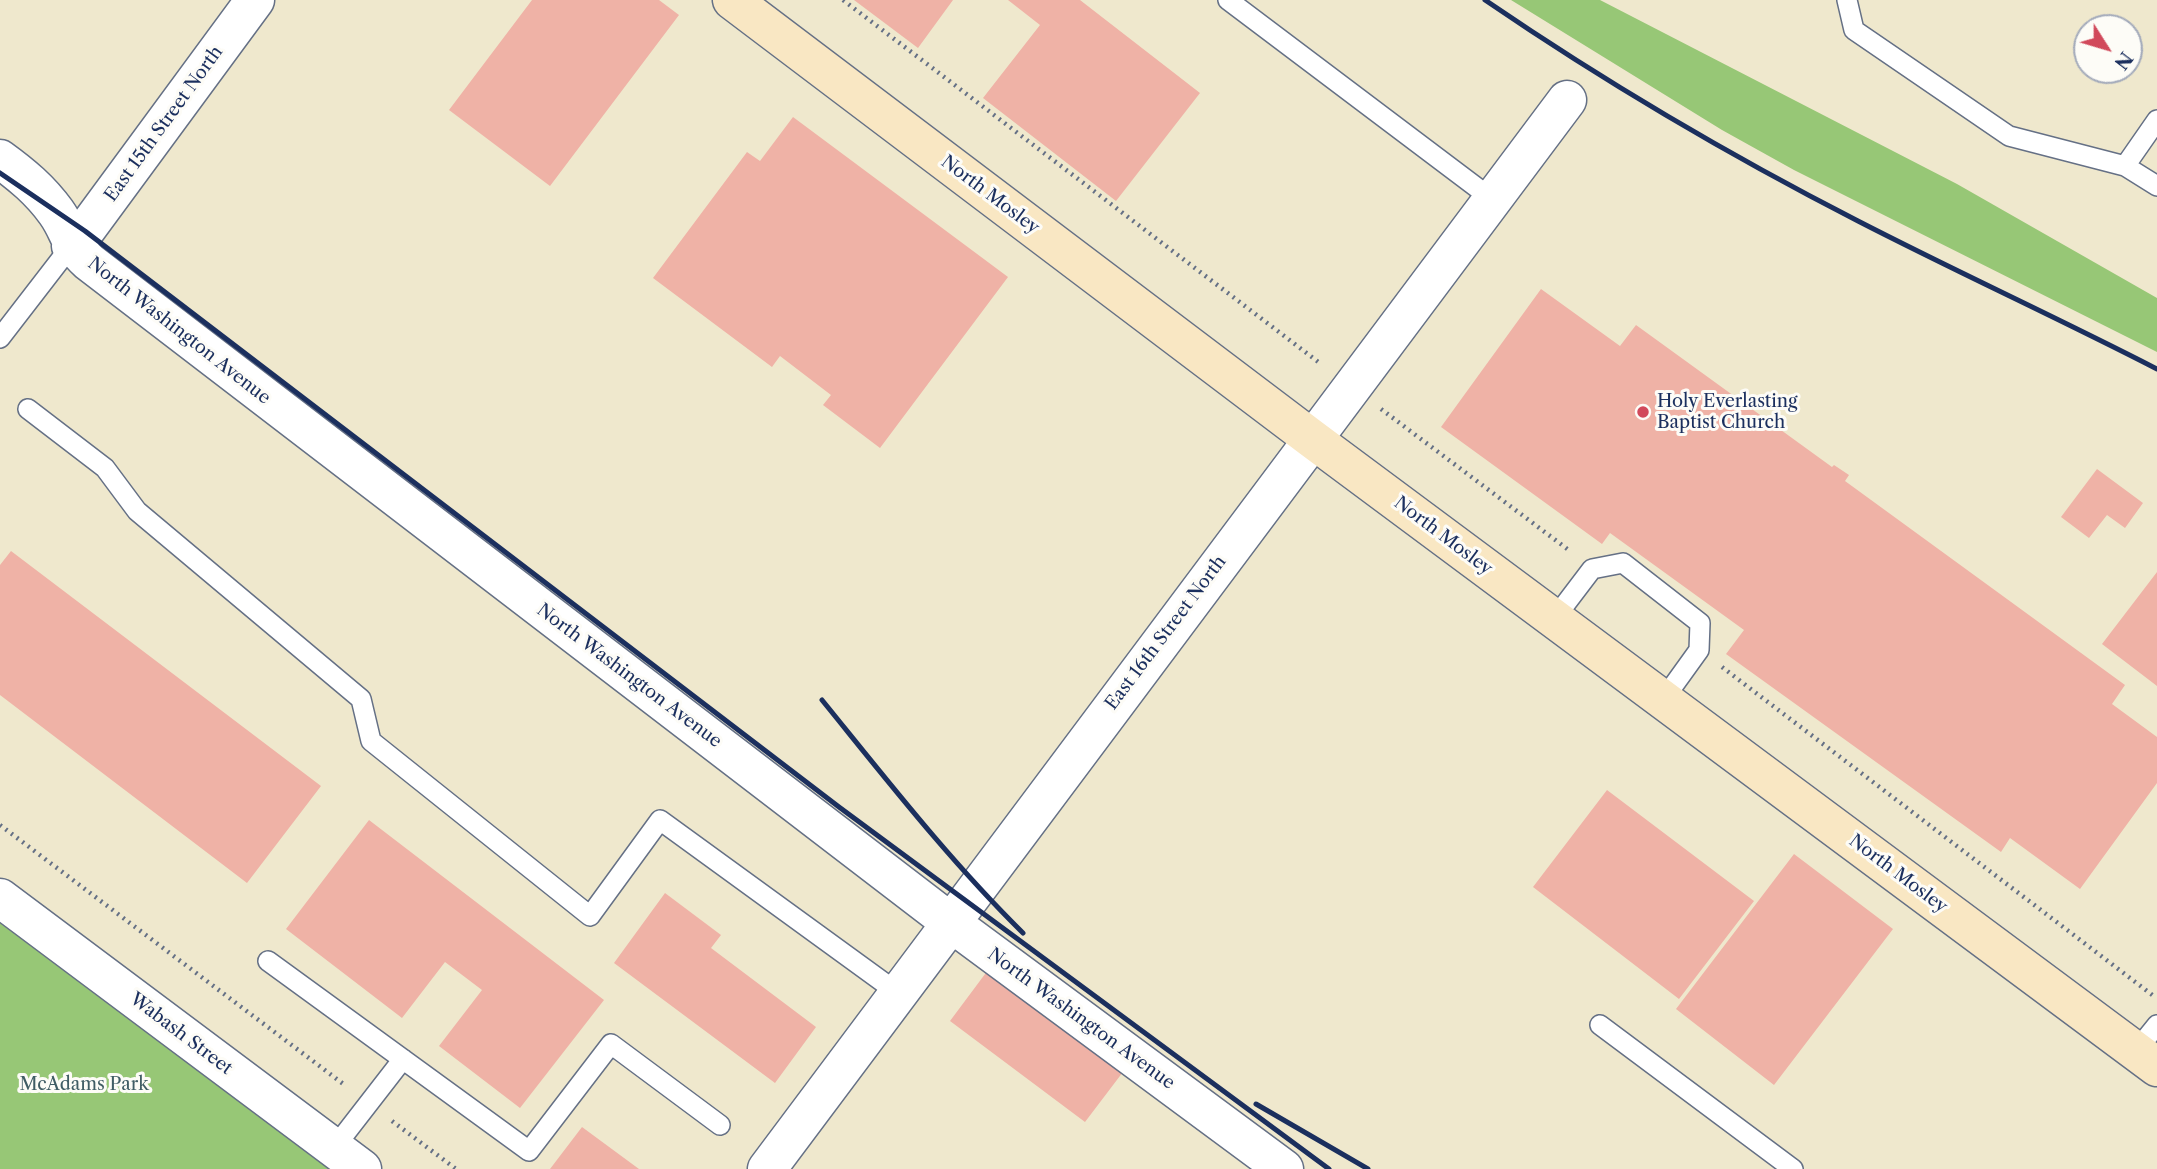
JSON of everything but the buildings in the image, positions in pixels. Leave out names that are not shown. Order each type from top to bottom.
[{"type":"street","name":"East 15th Street North","points":[[71,246],[85,232],[255,0]]},
{"type":"street","name":"North Mosley","points":[[732,0],[1311,438],[1663,700],[2150,1048]]},
{"type":"street","name":"East 16th Street North","points":[[774,1167],[950,922],[1567,100]]},
{"type":"street","name":"North Washington Avenue","points":[[0,159],[37,187],[58,216],[71,246],[950,922],[1284,1169]]},
{"type":"street","name":"Wabash Street","points":[[0,898],[348,1158]]},
{"type":"lane","points":[[1228,0],[1492,199]]},
{"type":"lane","points":[[1847,0],[1854,30],[2009,136],[2125,166],[2157,186]]},
{"type":"lane","points":[[2125,166],[2157,120]]},
{"type":"lane","points":[[0,338],[71,246]]},
{"type":"lane","points":[[28,409],[105,468],[137,511],[361,699],[371,741],[590,916],[660,820],[898,993]]},
{"type":"lane","points":[[1554,619],[1592,569],[1623,563],[1700,623],[1699,650],[1663,700]]},
{"type":"lane","points":[[268,961],[529,1151],[611,1044],[720,1125]]},
{"type":"lane","points":[[1600,1025],[1793,1169]]},
{"type":"lane","points":[[348,1158],[368,1103],[402,1059]]},
{"type":"path","points":[[843,0],[1592,569]]},
{"type":"path","points":[[1699,650],[2157,998]]},
{"type":"path","points":[[0,825],[456,1169]]},
{"type":"green space","points":[[1511,0],[1600,0],[1957,184],[2157,298],[2157,352],[1794,170],[1722,130]]},
{"type":"green space","name":"McAdams Park","points":[[0,919],[332,1169],[0,1169]]},
{"type":"railway","points":[[1485,0],[1622,89],[1762,170],[1895,240],[2157,369]]},
{"type":"railway","points":[[0,173],[85,231],[839,807],[1329,1169]]},
{"type":"railway","points":[[822,700],[944,849],[1023,933]]},
{"type":"railway","points":[[1256,1104],[1368,1169]]},
{"type":"place","name":"Holy Everlasting Baptist Church","points":[[1643,412]]}]
